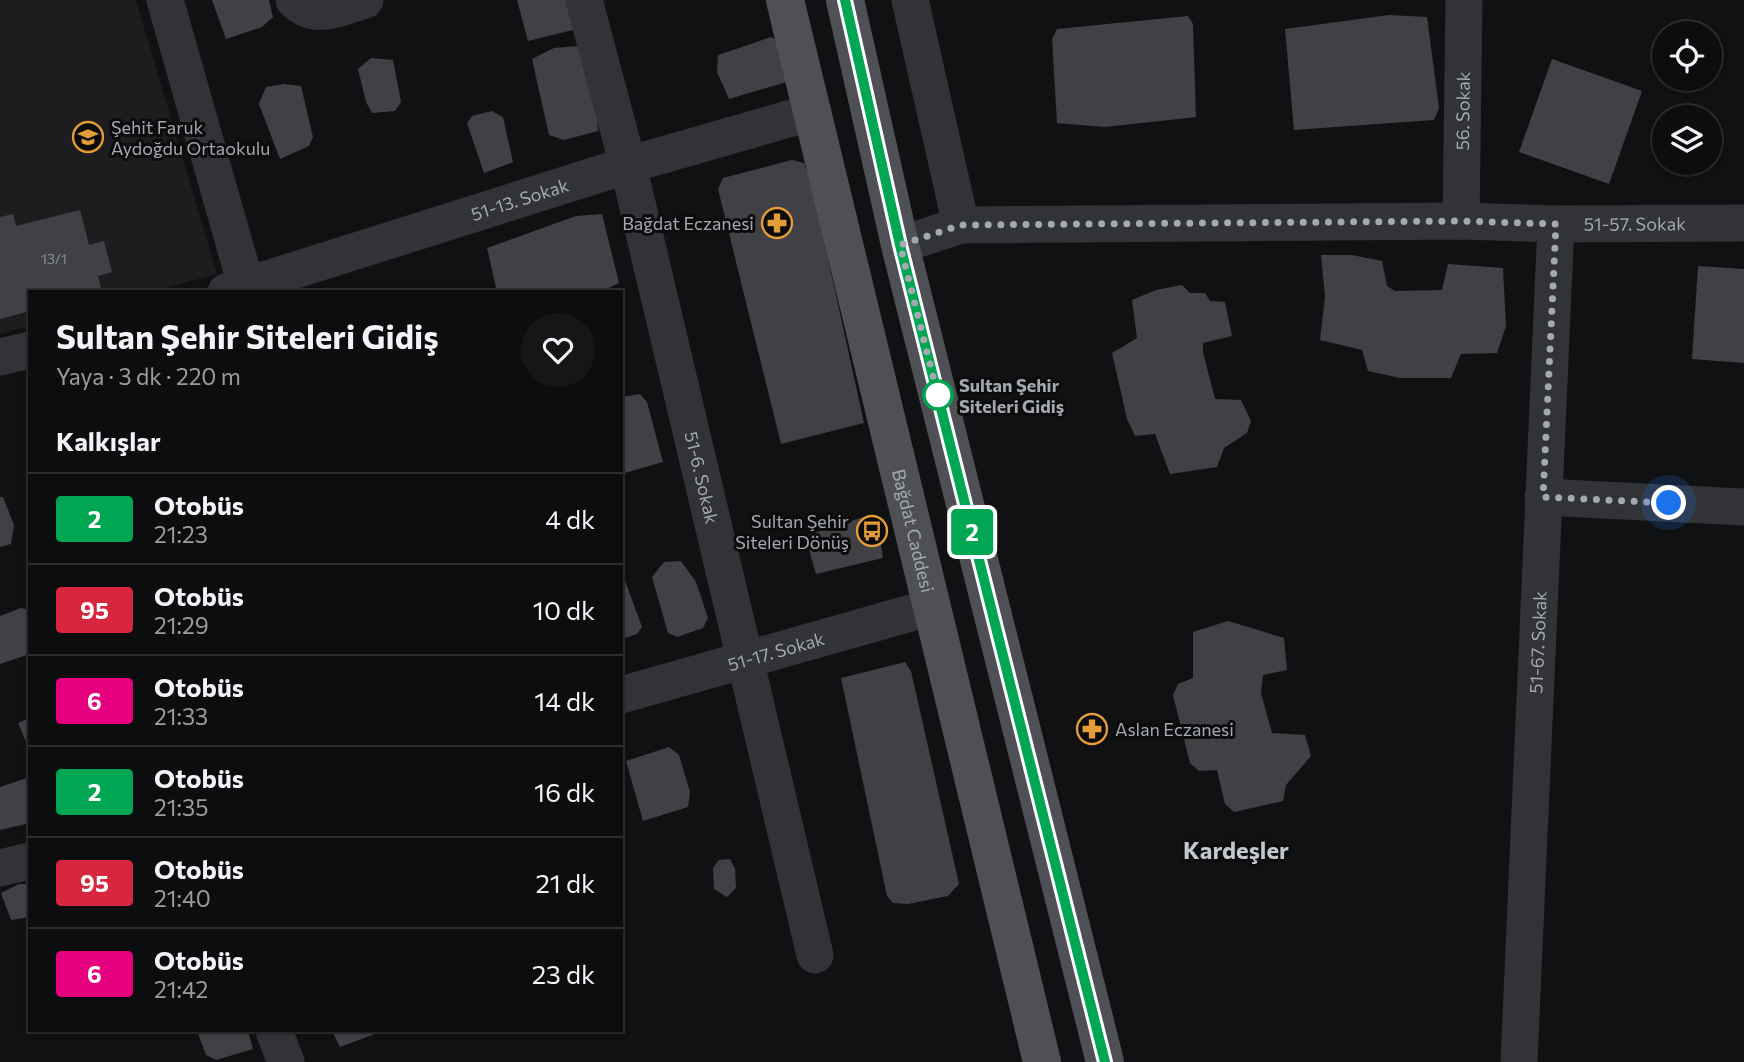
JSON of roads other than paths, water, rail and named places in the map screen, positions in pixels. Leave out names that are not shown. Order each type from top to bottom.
[{"type":"main road","name":"Bağdat Caddesi","points":[[785,0],[1042,1062]]},
{"type":"main road","points":[[845,0],[900,245],[1105,1062]]},
{"type":"street","points":[[165,0],[241,290]]},
{"type":"street","points":[[293,0],[301,7],[318,13],[365,0]]},
{"type":"street","name":"51-6. Sokak","points":[[584,0],[628,165],[815,955]]},
{"type":"street","points":[[910,0],[961,225]]},
{"type":"street","name":"56. Sokak","points":[[1461,221],[1464,0]]},
{"type":"street","name":"51-13. Sokak","points":[[241,290],[628,165],[813,112]]},
{"type":"street","name":"51-57. Sokak","points":[[900,245],[961,225],[1461,221],[1556,224],[1744,223]]},
{"type":"street","name":"51-67. Sokak","points":[[1519,1062],[1556,224]]},
{"type":"street","points":[[0,357],[28,350]]},
{"type":"street","points":[[1543,497],[1744,507]]},
{"type":"street","name":"51-17. Sokak","points":[[623,694],[932,607]]},
{"type":"street","points":[[0,868],[28,861]]},
{"type":"street","points":[[274,1032],[286,1062]]},
{"type":"place","name":"Şehit Faruk Aydoğdu Ortaokulu","points":[[88,137]]},
{"type":"place","name":"Bağdat Eczanesi","points":[[777,223]]},
{"type":"place","name":"Sultan Şehir Siteleri Gidiş","points":[[938,395]]},
{"type":"place","name":"Sultan Şehir Siteleri Dönüş","points":[[872,531]]},
{"type":"place","name":"Aslan Eczanesi","points":[[1092,729]]},
{"type":"district","name":"Kardeşler","points":[[1236,849]]}]
